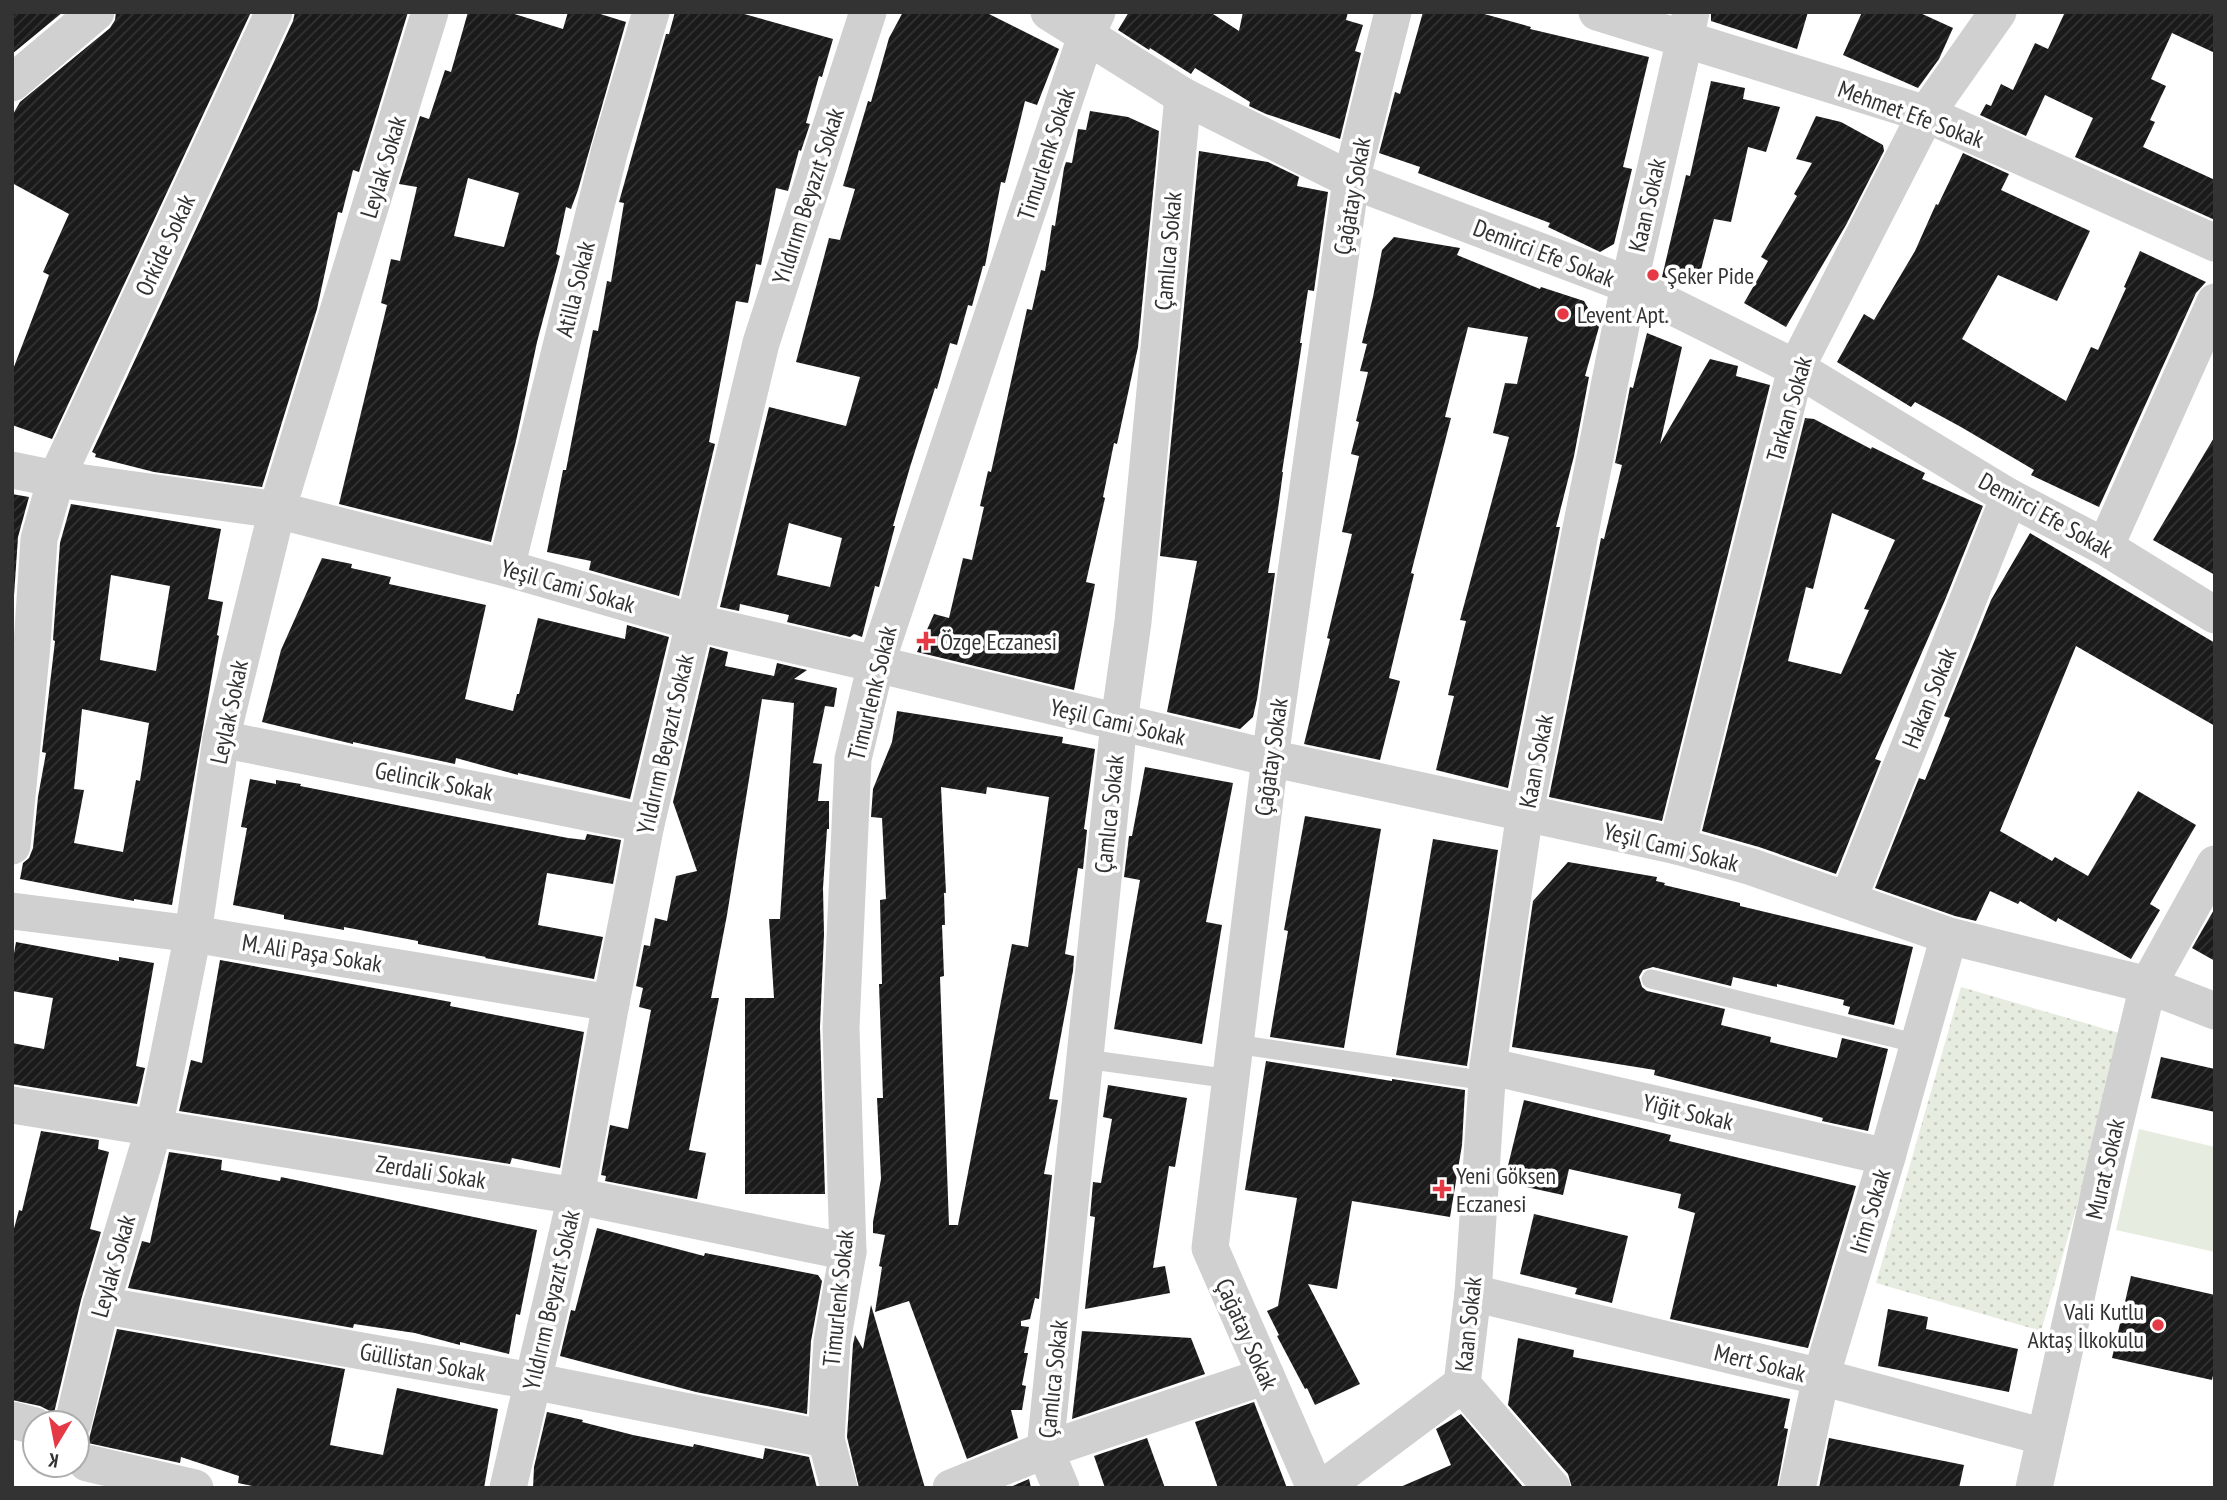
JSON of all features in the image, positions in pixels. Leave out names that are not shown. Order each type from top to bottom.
[{"type":"street","points":[[12,83],[96,12]]},
{"type":"street","name":"Orkide Sokak","points":[[12,846],[22,643],[39,540],[56,479],[274,12]]},
{"type":"street","name":"Leylak Sokak","points":[[77,1409],[101,1304],[154,1128],[193,934],[221,739],[277,510],[430,12]]},
{"type":"street","name":"Atilla Sokak","points":[[506,568],[609,153],[651,12]]},
{"type":"street","name":"Yıldırım Beyazıt Sokak","points":[[508,1488],[576,1196],[646,824],[761,343],[868,12]]},
{"type":"street","name":"Demirci Efe Sokak","points":[[1049,12],[1091,24],[1183,96],[1351,180],[1629,285],[1797,368],[2009,496],[2105,547],[2215,615]]},
{"type":"street","name":"Çağatay Sokak","points":[[1315,1488],[1210,1248],[1270,758],[1351,180],[1393,12]]},
{"type":"street","name":"Mehmet Efe Sokak","points":[[1597,12],[1688,26],[1926,114],[2215,243]]},
{"type":"street","name":"Tarkan Sokak","points":[[1677,846],[1797,368],[1926,114],[1998,12]]},
{"type":"street","name":"Timurlenk Sokak","points":[[839,1488],[826,1439],[832,1342],[848,1252],[841,1028],[853,759],[876,664],[1091,24]]},
{"type":"street","name":"Kaan Sokak","points":[[1552,1488],[1462,1384],[1473,1293],[1488,1074],[1525,813],[1629,285],[1688,26]]},
{"type":"street","name":"Çamlıca Sokak","points":[[1061,1488],[1045,1450],[1119,722],[1133,622],[1183,96]]},
{"type":"street","points":[[2105,547],[2215,302]]},
{"type":"street","name":"Yeşil Cami Sokak","points":[[12,470],[56,479],[277,510],[506,568],[693,622],[1270,758],[1677,846],[1752,867],[1949,936],[2148,985],[2215,1012]]},
{"type":"street","name":"Hakan Sokak","points":[[1848,900],[2009,496]]},
{"type":"street","name":"Gelincik Sokak","points":[[221,739],[646,824]]},
{"type":"street","name":"Murat Sokak","points":[[2034,1488],[2148,985],[2215,864]]},
{"type":"street","name":"M. Ali Paşa Sokak","points":[[12,911],[193,934],[611,1003]]},
{"type":"street","name":"Irim Sokak","points":[[1797,1488],[1821,1377],[1949,936]]},
{"type":"street","name":"Yiğit Sokak","points":[[1488,1074],[1887,1157]]},
{"type":"street","name":"Zerdali Sokak","points":[[12,1105],[576,1196],[848,1252]]},
{"type":"street","name":"Mert Sokak","points":[[1473,1293],[1821,1377],[2045,1437]]},
{"type":"street","name":"Güllistan Sokak","points":[[101,1304],[531,1381],[826,1439]]},
{"type":"street","points":[[951,1488],[1045,1450],[1266,1376]]},
{"type":"street","points":[[1323,1488],[1462,1384]]},
{"type":"street","points":[[91,1467],[184,1487]]},
{"type":"lane","points":[[1651,979],[1919,1044]]},
{"type":"lane","points":[[1085,1059],[1233,1061],[1488,1074]]},
{"type":"shaded area","points":[[1961,987],[2126,1035],[2041,1331],[1876,1283]]},
{"type":"shaded area","points":[[2139,1129],[2215,1147],[2215,1252],[2116,1230]]},
{"type":"building","points":[[12,12],[63,12],[12,54]]},
{"type":"building","points":[[116,12],[251,12],[52,439],[12,425],[12,372],[49,275],[43,272],[69,214],[12,183],[12,116],[20,102],[110,28]]},
{"type":"building","points":[[295,12],[408,12],[359,172],[353,170],[342,213],[338,212],[317,309],[262,487],[154,472],[95,457],[96,454],[92,452]]},
{"type":"building","points":[[468,12],[508,12],[563,29],[568,12],[594,12],[626,22],[578,190],[571,209],[566,207],[556,254],[560,256],[537,342],[491,542],[339,504],[387,305],[381,303],[391,259],[400,261],[417,187],[399,184],[420,116],[429,119],[445,70],[451,72]],"holes":[[[468,178],[519,193],[504,247],[454,236]]]},
{"type":"building","points":[[675,12],[737,12],[833,39],[822,77],[819,76],[806,123],[810,124],[801,151],[799,150],[788,191],[776,188],[761,265],[756,264],[748,303],[736,301],[709,442],[715,444],[679,596],[589,570],[591,561],[547,552],[593,330],[598,331],[607,281],[611,282],[624,203],[619,202],[666,34],[669,34]]},
{"type":"building","points":[[903,12],[985,12],[1059,49],[1037,105],[1025,101],[1005,183],[1001,182],[985,266],[972,306],[968,305],[957,345],[950,343],[937,389],[935,388],[893,526],[879,587],[875,586],[862,637],[854,634],[850,637],[787,622],[789,615],[740,604],[739,611],[720,607],[769,407],[846,426],[860,377],[796,362],[829,238],[840,240],[855,189],[843,186],[889,38]],"holes":[[[789,523],[842,538],[830,587],[777,575]]]},
{"type":"building","points":[[1129,12],[1210,12],[1239,31],[1243,12],[1348,12],[1346,20],[1363,25],[1355,51],[1361,53],[1340,139],[1266,114],[1249,106],[1250,102],[1195,68],[1191,74],[1150,48],[1149,50],[1118,30]]},
{"type":"building","points":[[1423,12],[1477,12],[1531,27],[1530,29],[1649,57],[1623,167],[1632,169],[1614,244],[1600,252],[1548,227],[1550,223],[1418,173],[1420,167],[1379,153],[1395,92],[1400,94]]},
{"type":"building","points":[[1711,12],[1808,12],[1797,49],[1711,21]]},
{"type":"building","points":[[1862,12],[1918,12],[1953,28],[1939,59],[1918,88],[1843,55]]},
{"type":"building","points":[[2065,12],[2215,12],[2215,53],[2172,33],[2151,79],[2166,86],[2150,120],[2155,122],[2143,147],[2215,180],[2215,220],[2075,157],[2093,118],[2045,95],[2026,136],[1980,115],[1986,104],[1991,106],[2001,84],[2013,90],[2035,43],[2048,49]]},
{"type":"building","points":[[1711,81],[1745,88],[1743,99],[1780,107],[1766,152],[1748,147],[1731,222],[1714,219],[1697,285],[1662,277],[1686,175],[1690,176]]},
{"type":"building","points":[[1090,111],[1128,117],[1159,131],[1138,347],[1117,444],[1114,443],[1086,582],[1095,584],[1074,690],[917,652],[934,614],[949,618],[963,558],[972,560],[984,507],[980,506],[988,471],[991,472],[1027,309],[1032,310],[1041,270],[1045,271],[1064,168],[1066,162],[1072,163],[1078,129],[1086,130]]},
{"type":"building","points":[[1816,116],[1841,122],[1883,145],[1884,151],[1846,225],[1786,327],[1744,303],[1768,261],[1761,257],[1797,196],[1794,194],[1812,163],[1796,159]]},
{"type":"building","points":[[1199,151],[1268,162],[1299,177],[1297,186],[1328,192],[1314,291],[1308,290],[1300,343],[1268,573],[1275,573],[1257,699],[1253,717],[1240,729],[1167,712],[1197,561],[1160,556]]},
{"type":"building","points":[[1963,153],[2009,174],[2001,190],[2090,231],[2057,301],[1998,275],[1962,339],[2066,401],[2091,347],[2098,350],[2140,251],[2206,282],[2196,293],[2099,507],[2031,475],[2034,470],[1961,427],[1915,402],[1911,407],[1837,362],[1864,314],[1874,320],[1915,251]]},
{"type":"building","points":[[1394,237],[1460,248],[1457,255],[1540,289],[1541,287],[1584,301],[1599,327],[1585,376],[1589,377],[1574,456],[1556,527],[1560,527],[1508,788],[1436,770],[1454,696],[1448,695],[1466,621],[1460,620],[1509,437],[1493,433],[1505,383],[1517,384],[1528,337],[1468,327],[1445,417],[1451,418],[1411,573],[1414,574],[1389,678],[1400,681],[1380,760],[1304,744],[1352,534],[1342,532],[1359,456],[1351,454],[1368,372],[1360,371],[1367,344],[1362,343],[1382,250]]},
{"type":"building","points":[[1647,333],[1682,347],[1660,444],[1710,359],[1738,366],[1736,376],[1770,385],[1662,821],[1549,797],[1601,538],[1604,539],[1622,465],[1615,463],[1630,387],[1633,388]]},
{"type":"building","points":[[1805,418],[1814,419],[1925,473],[1922,479],[1983,506],[1875,759],[1881,761],[1836,874],[1759,847],[1702,831]],"holes":[[[1832,513],[1895,540],[1864,609],[1869,610],[1841,674],[1788,661],[1806,587],[1813,589]]]},
{"type":"building","points":[[2215,436],[2215,575],[2153,540]]},
{"type":"building","points":[[12,494],[29,497],[18,537],[12,625]]},
{"type":"building","points":[[71,504],[221,529],[208,599],[223,602],[217,635],[219,636],[172,905],[134,901],[20,879],[23,863],[29,858],[33,848],[46,753],[42,752],[55,641],[60,543]],"holes":[[[111,575],[170,586],[156,671],[100,660]],[[82,709],[149,723],[140,781],[136,780],[123,852],[74,843],[84,790],[74,789]]]},
{"type":"building","points":[[2030,533],[2215,643],[2215,726],[2076,646],[2000,831],[2052,861],[2055,857],[2088,876],[2138,791],[2196,825],[2150,904],[2160,910],[2131,959],[2058,918],[2056,922],[2020,901],[2018,904],[1990,891],[1976,921],[1875,888],[1919,778],[1925,780],[1950,718],[1944,716],[1991,600]]},
{"type":"building","points":[[322,558],[352,564],[351,568],[391,577],[389,584],[486,605],[465,699],[513,711],[538,618],[625,639],[627,625],[669,637],[630,799],[518,775],[456,758],[455,764],[353,744],[262,722],[281,650]]},
{"type":"building","points":[[710,647],[728,652],[725,666],[774,676],[777,663],[807,670],[794,679],[837,688],[834,707],[825,706],[813,763],[822,764],[818,801],[829,801],[823,888],[820,1027],[825,1194],[745,1194],[745,998],[774,998],[769,919],[780,919],[794,703],[762,699],[711,998],[719,998],[689,1150],[706,1153],[697,1199],[605,1181],[606,1176],[601,1175],[610,1125],[628,1129],[651,1010],[639,1007],[643,988],[636,986],[644,945],[650,946],[655,918],[667,921],[676,876],[697,871],[673,802]]},
{"type":"building","points":[[897,711],[1063,737],[1062,743],[1095,749],[1084,829],[1087,830],[1083,869],[1078,868],[1065,954],[1074,956],[1073,971],[1049,1099],[1058,1100],[1044,1174],[1052,1175],[1039,1299],[1035,1298],[1030,1319],[1021,1321],[1021,1326],[1029,1327],[1024,1353],[1028,1353],[1022,1385],[1026,1386],[1022,1410],[1011,1410],[1018,1438],[967,1459],[909,1301],[875,1312],[885,1235],[873,1233],[873,1222],[881,1179],[877,1098],[883,1098],[879,984],[882,984],[880,900],[886,899],[882,818],[871,817],[873,789],[892,742]],"holes":[[[941,787],[986,794],[987,787],[1049,797],[1028,947],[1012,944],[958,1225],[949,1225],[940,977],[944,976],[942,925],[945,925],[946,893]]]},
{"type":"building","points":[[1145,767],[1233,783],[1206,922],[1222,925],[1202,1044],[1114,1029],[1140,880],[1124,877],[1129,836],[1132,836]]},
{"type":"building","points":[[250,779],[276,784],[276,780],[301,784],[300,786],[568,838],[585,840],[587,834],[621,840],[613,884],[547,873],[538,925],[603,937],[594,979],[418,944],[418,941],[284,919],[284,915],[233,905],[247,828],[241,827]]},
{"type":"building","points":[[1305,816],[1381,829],[1344,1048],[1270,1037],[1288,931],[1284,930]]},
{"type":"building","points":[[1433,839],[1498,850],[1467,1066],[1396,1055]]},
{"type":"building","points":[[1568,862],[1657,877],[1656,881],[1665,883],[1664,885],[1740,903],[1740,906],[1913,947],[1894,1025],[1848,1014],[1850,1007],[1843,1005],[1844,1000],[1777,984],[1777,987],[1733,977],[1731,986],[1653,967],[1643,970],[1639,977],[1642,987],[1647,991],[1725,1009],[1721,1025],[1771,1037],[1770,1042],[1837,1058],[1842,1038],[1888,1049],[1868,1131],[1654,1075],[1655,1070],[1512,1047],[1533,901]]},
{"type":"building","points":[[2215,908],[2215,961],[2192,948]]},
{"type":"building","points":[[16,942],[119,961],[119,957],[154,963],[136,1066],[145,1068],[137,1104],[12,1084],[12,1043],[44,1049],[53,998],[12,991],[12,965]]},
{"type":"building","points":[[220,960],[451,1002],[450,1006],[584,1032],[560,1168],[512,1158],[510,1164],[179,1111],[191,1060],[202,1063]]},
{"type":"building","points":[[2161,1057],[2215,1069],[2215,1112],[2151,1098]]},
{"type":"building","points":[[1266,1061],[1465,1090],[1462,1145],[1450,1217],[1352,1201],[1337,1289],[1308,1284],[1360,1384],[1315,1405],[1277,1336],[1279,1335],[1267,1311],[1278,1306],[1297,1198],[1245,1190]]},
{"type":"building","points":[[1108,1085],[1187,1098],[1175,1167],[1169,1166],[1153,1268],[1165,1266],[1170,1293],[1085,1309],[1095,1217],[1090,1216],[1093,1182],[1101,1183],[1112,1119],[1103,1117]]},
{"type":"building","points":[[1524,1100],[1671,1135],[1669,1141],[1856,1186],[1808,1348],[1670,1319],[1695,1213],[1678,1208],[1681,1194],[1569,1169],[1563,1195],[1504,1182]]},
{"type":"building","points":[[41,1131],[99,1140],[98,1149],[109,1152],[90,1229],[101,1232],[81,1300],[55,1409],[12,1400],[12,1236],[19,1210],[22,1211]]},
{"type":"building","points":[[169,1152],[222,1160],[221,1170],[280,1181],[281,1177],[537,1230],[520,1315],[516,1314],[509,1354],[415,1333],[354,1324],[353,1328],[128,1288],[142,1241],[150,1243]]},
{"type":"building","points":[[1534,1214],[1628,1236],[1612,1303],[1575,1294],[1577,1288],[1520,1274]]},
{"type":"building","points":[[597,1228],[704,1256],[705,1253],[818,1275],[822,1281],[811,1341],[807,1414],[696,1392],[560,1356],[571,1310],[575,1311]]},
{"type":"building","points":[[2131,1276],[2215,1295],[2215,1366],[2212,1380],[2112,1358]]},
{"type":"building","points":[[871,1305],[925,1488],[859,1488],[847,1437],[853,1344],[855,1335],[863,1349]]},
{"type":"building","points":[[1888,1309],[1928,1317],[1926,1329],[2018,1349],[2009,1392],[1878,1366]]},
{"type":"building","points":[[117,1329],[345,1369],[330,1445],[383,1455],[397,1388],[498,1409],[484,1488],[262,1488],[238,1483],[239,1476],[181,1457],[180,1463],[91,1444],[91,1431]]},
{"type":"building","points":[[1082,1331],[1191,1338],[1205,1374],[1072,1419]]},
{"type":"building","points":[[1518,1338],[1574,1350],[1573,1357],[1790,1399],[1784,1428],[1788,1429],[1777,1488],[1572,1488],[1568,1474],[1508,1405]]},
{"type":"building","points":[[1254,1402],[1287,1488],[1218,1488],[1195,1422]]},
{"type":"building","points":[[547,1412],[633,1435],[693,1447],[694,1444],[763,1459],[765,1448],[809,1457],[817,1488],[533,1488],[534,1467]]},
{"type":"building","points":[[1461,1414],[1524,1488],[1398,1488],[1451,1465],[1436,1429]]},
{"type":"building","points":[[1147,1438],[1165,1488],[1105,1488],[1094,1456]]},
{"type":"building","points":[[1829,1438],[1964,1465],[1959,1488],[1819,1488]]},
{"type":"building","points":[[1029,1479],[1031,1488],[1008,1488]]},
{"type":"place","name":"Şeker Pide","points":[[1653,275]]},
{"type":"place","name":"Levent Apt.","points":[[1563,314]]},
{"type":"place","name":"Özge Eczanesi","points":[[926,641]]},
{"type":"place","name":"Yeni Göksen Eczanesi","points":[[1442,1189]]},
{"type":"place","name":"Vali Kutlu Aktaş İlkokulu","points":[[2158,1325]]}]
